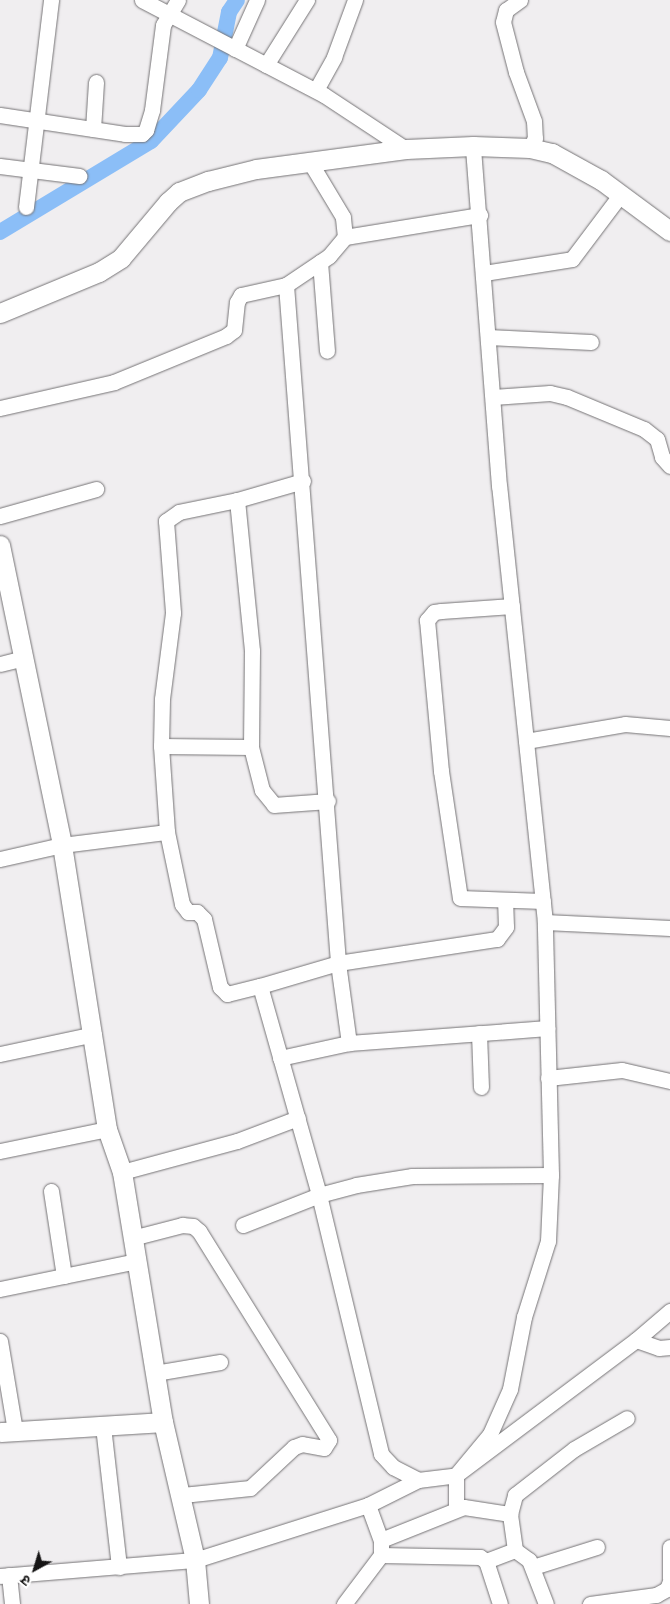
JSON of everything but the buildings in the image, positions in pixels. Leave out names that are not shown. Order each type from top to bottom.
[{"type":"street","points":[[26,207],[51,0]]},
{"type":"street","points":[[142,0],[316,90],[406,150]]},
{"type":"street","points":[[0,115],[92,130],[138,135],[146,130],[152,110],[162,32],[168,14],[178,0]]},
{"type":"street","points":[[236,49],[257,0]]},
{"type":"street","points":[[266,64],[307,0]]},
{"type":"street","points":[[316,90],[334,57],[355,0]]},
{"type":"street","points":[[520,0],[506,10],[503,22],[516,72],[534,121],[535,138],[530,148]]},
{"type":"street","points":[[92,130],[96,82]]},
{"type":"street","points":[[456,1508],[456,1475],[490,1434],[510,1389],[526,1310],[548,1241],[551,1175],[545,922],[512,606],[473,146]]},
{"type":"street","points":[[0,313],[99,272],[121,258],[152,219],[179,192],[208,181],[256,169],[406,150],[473,146],[530,148],[563,157],[621,194],[670,231]]},
{"type":"street","points":[[0,408],[114,382],[226,336],[234,330],[237,302],[242,295],[286,286],[320,262],[342,244],[345,237],[343,218],[310,162]]},
{"type":"street","points":[[0,166],[79,176]]},
{"type":"street","points":[[484,273],[572,258],[621,194]]},
{"type":"street","points":[[345,237],[480,214]]},
{"type":"street","points":[[320,262],[327,351]]},
{"type":"street","points":[[286,286],[328,801],[338,963],[349,1043]]},
{"type":"street","points":[[488,337],[591,342]]},
{"type":"street","points":[[493,397],[550,393],[567,397],[644,429],[657,439],[662,457],[670,466]]},
{"type":"street","points":[[303,481],[237,500],[179,512],[166,522],[174,613],[162,699],[161,746],[167,832],[182,904],[188,912],[197,912],[204,919],[223,992],[233,994],[338,963],[497,939],[506,928],[505,901]]},
{"type":"street","points":[[0,516],[96,488]]},
{"type":"street","points":[[237,500],[252,651],[250,747],[262,790],[270,802],[280,806],[328,801]]},
{"type":"street","points":[[0,549],[62,845],[108,1129],[122,1172],[163,1422],[182,1495],[196,1560],[200,1604]]},
{"type":"street","points":[[512,606],[440,611],[434,612],[427,620],[441,771],[458,895],[463,900],[543,901]]},
{"type":"street","points":[[0,664],[24,658]]},
{"type":"street","points":[[526,741],[625,724],[670,728]]},
{"type":"street","points":[[161,746],[250,747]]},
{"type":"street","points":[[0,859],[62,845],[167,832]]},
{"type":"street","points":[[545,922],[670,928]]},
{"type":"street","points":[[260,986],[319,1195],[381,1454],[393,1467],[418,1480]]},
{"type":"street","points":[[280,1058],[349,1043],[547,1028]]},
{"type":"street","points":[[479,1033],[482,1087]]},
{"type":"street","points":[[0,1054],[94,1034]]},
{"type":"street","points":[[548,1078],[622,1070],[670,1081]]},
{"type":"street","points":[[122,1172],[237,1141],[298,1118]]},
{"type":"street","points":[[0,1151],[108,1129]]},
{"type":"street","points":[[243,1225],[319,1195],[356,1185],[412,1176],[551,1175]]},
{"type":"street","points":[[51,1191],[64,1276]]},
{"type":"street","points":[[132,1238],[182,1225],[193,1226],[199,1231],[330,1440],[324,1448],[302,1444],[294,1447],[246,1490],[182,1495]]},
{"type":"street","points":[[0,1289],[136,1261]]},
{"type":"street","points":[[12,1604],[5,1576],[196,1560],[368,1505],[418,1480],[456,1475],[636,1340],[670,1310]]},
{"type":"street","points":[[636,1340],[659,1348],[670,1347]]},
{"type":"street","points":[[0,1341],[8,1432],[163,1422]]},
{"type":"street","points":[[155,1373],[220,1362]]},
{"type":"street","points":[[546,1604],[533,1568],[526,1557],[515,1550],[510,1514],[511,1503],[520,1491],[574,1449],[627,1418]]},
{"type":"street","points":[[103,1426],[119,1567]]},
{"type":"street","points":[[368,1505],[381,1547]]},
{"type":"street","points":[[344,1604],[381,1547],[456,1508],[510,1514]]},
{"type":"street","points":[[381,1547],[472,1556],[486,1560],[515,1550]]},
{"type":"street","points":[[533,1568],[596,1547]]},
{"type":"street","points":[[590,1604],[656,1594],[667,1589],[670,1579],[670,1547]]},
{"type":"street","points":[[486,1560],[500,1604]]},
{"type":"waterway","points":[[0,232],[151,141],[199,90],[220,58],[229,12],[237,0]]}]
